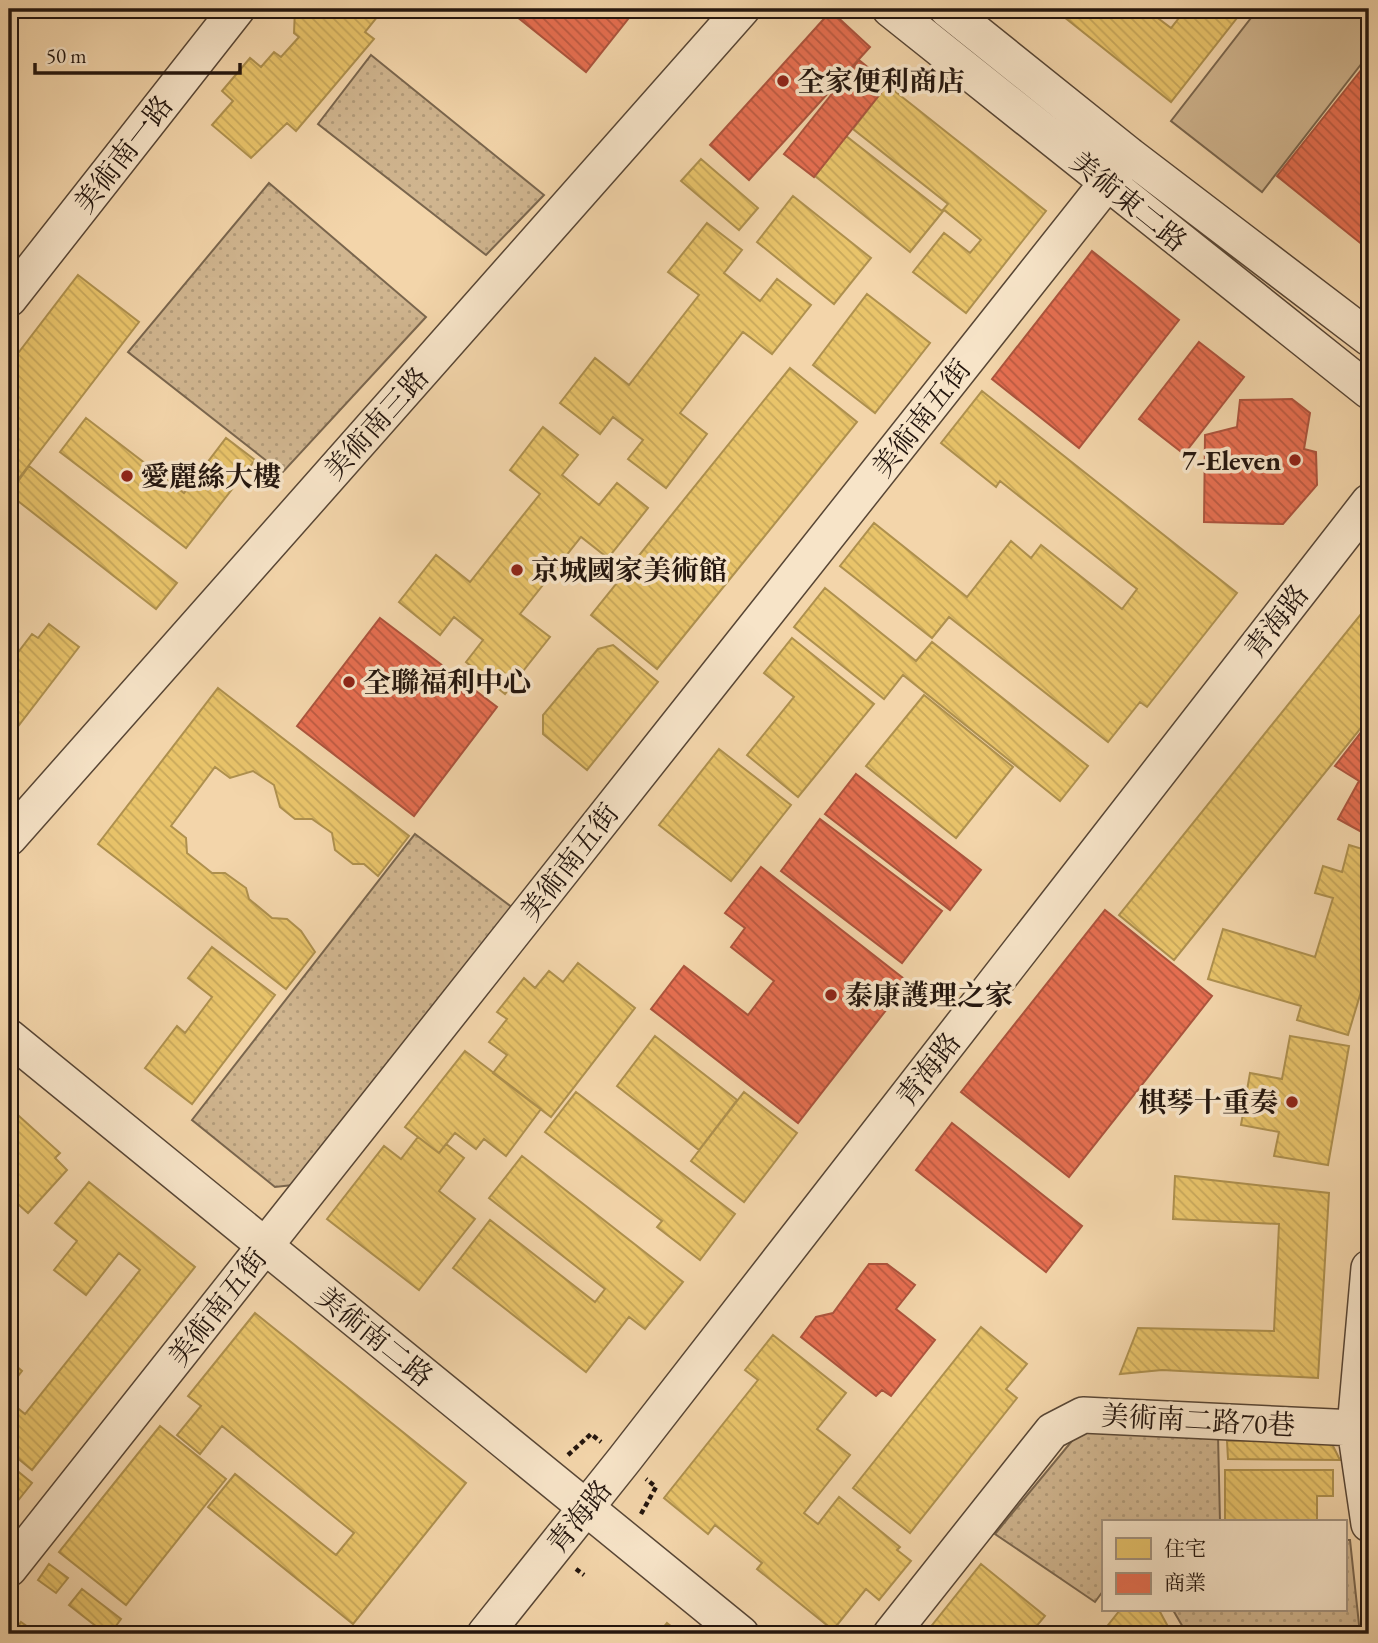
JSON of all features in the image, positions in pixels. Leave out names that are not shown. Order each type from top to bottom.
[{"type":"street","name":"美術南一路","points":[[9,299],[237,9]]},
{"type":"street","name":"美術南三路","points":[[9,838],[743,9]]},
{"type":"street","name":"美術東二路","points":[[890,9],[1369,391]]},
{"type":"street","name":"美術東二路","points":[[947,9],[1129,155],[1369,338]]},
{"type":"street","name":"美術南五街","points":[[9,1569],[1129,155]]},
{"type":"street","name":"青海路","points":[[485,1634],[1369,502]]},
{"type":"street","name":"美術南二路","points":[[9,1037],[741,1634]]},
{"type":"street","points":[[1369,1268],[1354,1428],[1369,1524]]},
{"type":"street","name":"美術南二路70巷","points":[[891,1634],[1052,1431],[1083,1415],[1354,1428]]},
{"type":"shaded area","points":[[1258,9],[1369,9],[1369,54],[1262,192],[1171,121]]},
{"type":"shaded area","points":[[371,55],[544,195],[486,255],[318,124]]},
{"type":"shaded area","points":[[269,183],[426,317],[282,473],[128,352]]},
{"type":"shaded area","points":[[415,834],[513,908],[293,1185],[275,1187],[192,1120]]},
{"type":"shaded area","points":[[1081,1430],[1218,1435],[1220,1520],[1102,1520],[1102,1592],[1095,1602],[995,1534]]},
{"type":"shaded area","points":[[1346,1540],[1350,1540],[1360,1634],[1187,1634],[1174,1612],[1346,1612]]},
{"type":"building: 住宅","points":[[295,9],[376,9],[373,12],[378,16],[365,32],[374,39],[296,131],[287,123],[251,158],[212,125],[233,101],[222,91],[250,58],[261,67],[274,52],[281,57],[299,37],[294,33]]},
{"type":"building: 住宅","points":[[1054,9],[1146,9],[1171,28],[1186,9],[1244,9],[1171,102]]},
{"type":"building: 住宅","points":[[887,85],[1046,211],[966,313],[913,272],[944,233],[970,253],[981,240],[944,210],[910,252],[815,176],[846,136],[942,211],[948,204],[853,129]]},
{"type":"building: 住宅","points":[[701,159],[758,208],[739,230],[681,181]]},
{"type":"building: 住宅","points":[[793,196],[871,258],[834,304],[757,242]]},
{"type":"building: 住宅","name":"京城國家美術館","points":[[707,223],[742,250],[724,273],[760,301],[777,279],[811,305],[772,354],[743,332],[680,413],[707,434],[666,488],[628,459],[643,440],[613,417],[600,434],[560,403],[595,358],[629,385],[699,295],[668,272]]},
{"type":"building: 住宅","points":[[78,275],[139,322],[9,491],[9,365]]},
{"type":"building: 住宅","points":[[867,294],[930,343],[875,413],[813,365]]},
{"type":"building: 住宅","points":[[790,368],[857,422],[657,669],[591,615]]},
{"type":"building: 住宅","points":[[982,391],[1237,593],[1147,707],[1140,702],[1108,742],[949,617],[932,638],[840,566],[874,523],[967,597],[1011,541],[1031,558],[1041,545],[1122,609],[1137,589],[1000,481],[996,487],[941,443]]},
{"type":"building: 住宅","name":"愛麗絲大樓","points":[[86,418],[184,493],[226,438],[255,460],[186,548],[60,452]]},
{"type":"building: 住宅","name":"愛麗絲大樓","points":[[86,418],[184,493],[226,438],[255,460],[186,548],[60,452]]},
{"type":"building: 住宅","name":"京城國家美術館","points":[[543,427],[578,455],[562,475],[599,505],[617,483],[648,508],[608,558],[581,537],[520,614],[550,637],[505,694],[466,662],[483,640],[454,617],[440,635],[399,602],[436,555],[470,582],[540,494],[510,470]]},
{"type":"building: 住宅","points":[[29,466],[177,583],[156,609],[9,494]]},
{"type":"building: 住宅","points":[[825,588],[916,661],[932,642],[1088,766],[1060,801],[903,675],[884,699],[794,627]]},
{"type":"building: 住宅","points":[[1369,604],[1369,718],[1174,960],[1119,915]]},
{"type":"building: 住宅","points":[[49,624],[79,647],[16,729],[9,723],[9,643],[19,651],[32,634],[38,638]]},
{"type":"building: 住宅","points":[[792,638],[874,704],[798,797],[747,755],[794,697],[764,673]]},
{"type":"building: 住宅","points":[[613,645],[658,682],[587,770],[543,734],[543,715],[598,649]]},
{"type":"building: 住宅","points":[[218,688],[409,836],[378,876],[364,864],[353,864],[335,850],[332,833],[312,819],[295,819],[280,807],[274,785],[253,771],[230,778],[215,767],[171,826],[186,838],[187,853],[212,873],[225,873],[246,888],[249,899],[272,918],[287,919],[301,931],[315,952],[286,989],[98,844]]},
{"type":"building: 住宅","points":[[924,695],[1013,767],[956,838],[866,766]]},
{"type":"building: 住宅","points":[[719,749],[791,805],[731,881],[659,825]]},
{"type":"building: 住宅","points":[[1349,845],[1369,851],[1369,965],[1348,1035],[1297,1020],[1301,1006],[1208,979],[1223,929],[1315,957],[1333,898],[1315,893],[1323,866],[1342,872]]},
{"type":"building: 住宅","points":[[212,947],[275,995],[192,1104],[145,1068],[177,1026],[185,1033],[212,997],[188,978]]},
{"type":"building: 住宅","points":[[578,963],[635,1008],[551,1117],[493,1073],[507,1055],[489,1042],[507,1019],[497,1012],[524,978],[535,988],[549,971],[563,982]]},
{"type":"building: 住宅","points":[[655,1036],[737,1100],[699,1150],[617,1086]]},
{"type":"building: 住宅","name":"棋琴十重奏","points":[[1290,1036],[1349,1046],[1328,1165],[1274,1156],[1279,1132],[1241,1125],[1250,1073],[1282,1079]]},
{"type":"building: 住宅","points":[[465,1051],[541,1109],[506,1156],[484,1139],[476,1149],[455,1133],[439,1153],[405,1127]]},
{"type":"building: 住宅","points":[[576,1092],[735,1214],[700,1260],[657,1227],[662,1221],[545,1132]]},
{"type":"building: 住宅","points":[[744,1092],[797,1133],[744,1202],[691,1161]]},
{"type":"building: 住宅","points":[[9,1107],[60,1153],[55,1158],[67,1170],[28,1213],[9,1196]]},
{"type":"building: 住宅","points":[[418,1137],[439,1153],[446,1144],[464,1158],[439,1191],[475,1219],[419,1290],[327,1219],[384,1146],[401,1159]]},
{"type":"building: 住宅","points":[[522,1156],[683,1282],[645,1329],[629,1317],[586,1372],[453,1268],[490,1220],[595,1302],[605,1289],[489,1198]]},
{"type":"building: 住宅","points":[[1175,1176],[1329,1193],[1318,1378],[1162,1370],[1120,1374],[1138,1328],[1274,1331],[1279,1224],[1173,1219]]},
{"type":"building: 住宅","points":[[89,1182],[195,1267],[32,1470],[9,1451],[9,1401],[25,1414],[140,1270],[119,1253],[86,1295],[54,1270],[77,1241],[55,1223]]},
{"type":"building: 住宅","points":[[255,1313],[466,1483],[353,1624],[208,1507],[235,1474],[336,1555],[354,1533],[222,1426],[200,1454],[177,1435],[201,1406],[188,1396]]},
{"type":"building: 住宅","points":[[981,1327],[1027,1364],[1006,1389],[1017,1398],[910,1533],[853,1488]]},
{"type":"building: 住宅","points":[[773,1335],[846,1393],[817,1429],[850,1455],[804,1513],[818,1524],[839,1497],[900,1547],[897,1550],[911,1561],[879,1600],[866,1589],[833,1630],[757,1569],[762,1563],[715,1525],[708,1534],[664,1498],[758,1380],[745,1370]]},
{"type":"building: 住宅","points":[[9,1360],[22,1371],[9,1388]]},
{"type":"building: 住宅","points":[[160,1426],[226,1479],[126,1605],[59,1552]]},
{"type":"building: 住宅","points":[[1329,1438],[1340,1460],[1228,1459],[1227,1441]]},
{"type":"building: 住宅","points":[[9,1464],[32,1483],[9,1512]]},
{"type":"building: 住宅","points":[[1225,1470],[1333,1470],[1333,1496],[1317,1496],[1317,1520],[1225,1520]]},
{"type":"building: 住宅","points":[[49,1564],[68,1578],[56,1593],[38,1580]]},
{"type":"building: 住宅","points":[[981,1564],[1045,1616],[1030,1634],[925,1634]]},
{"type":"building: 住宅","points":[[82,1589],[121,1619],[110,1634],[106,1634],[69,1605]]},
{"type":"building: 住宅","points":[[1118,1612],[1160,1612],[1172,1634],[1101,1634]]},
{"type":"building: 住宅","points":[[21,1622],[38,1634],[13,1634]]},
{"type":"building: 住宅","points":[[667,1623],[681,1634],[658,1634]]},
{"type":"building: 商業","points":[[507,9],[636,9],[586,72]]},
{"type":"building: 商業","points":[[831,11],[870,47],[749,180],[710,145]]},
{"type":"building: 商業","points":[[859,60],[888,84],[814,177],[784,154]]},
{"type":"building: 商業","points":[[1369,60],[1369,250],[1277,176]]},
{"type":"building: 商業","points":[[1092,251],[1179,320],[1079,448],[992,379]]},
{"type":"building: 商業","points":[[1199,342],[1244,377],[1184,454],[1139,419]]},
{"type":"building: 商業","points":[[1292,399],[1310,413],[1304,449],[1316,452],[1317,485],[1283,524],[1204,522],[1205,435],[1237,427],[1240,400]]},
{"type":"building: 商業","points":[[380,618],[497,707],[414,816],[297,726]]},
{"type":"building: 商業","points":[[1369,722],[1369,836],[1338,819],[1359,781],[1335,766]]},
{"type":"building: 商業","points":[[856,774],[981,870],[950,910],[825,814]]},
{"type":"building: 商業","points":[[820,819],[942,911],[902,963],[781,871]]},
{"type":"building: 商業","name":"泰康護理之家","points":[[761,867],[908,982],[798,1123],[651,1009],[684,966],[748,1015],[774,981],[731,947],[745,928],[725,913]]},
{"type":"building: 商業","points":[[1105,910],[1212,996],[1069,1177],[961,1092]]},
{"type":"building: 商業","points":[[952,1123],[1082,1226],[1046,1272],[916,1170]]},
{"type":"building: 商業","points":[[869,1264],[887,1264],[915,1285],[896,1309],[935,1340],[891,1396],[882,1390],[876,1396],[801,1337],[816,1317],[833,1313]]},
{"type":"place","name":"全家便利商店","points":[[783,81]]},
{"type":"place","name":"7-Eleven","points":[[1295,460]]},
{"type":"place","name":"愛麗絲大樓","points":[[127,476]]},
{"type":"place","name":"京城國家美術館","points":[[517,570]]},
{"type":"place","name":"全聯福利中心","points":[[349,682]]},
{"type":"place","name":"泰康護理之家","points":[[831,995]]},
{"type":"place","name":"棋琴十重奏","points":[[1292,1102]]}]
